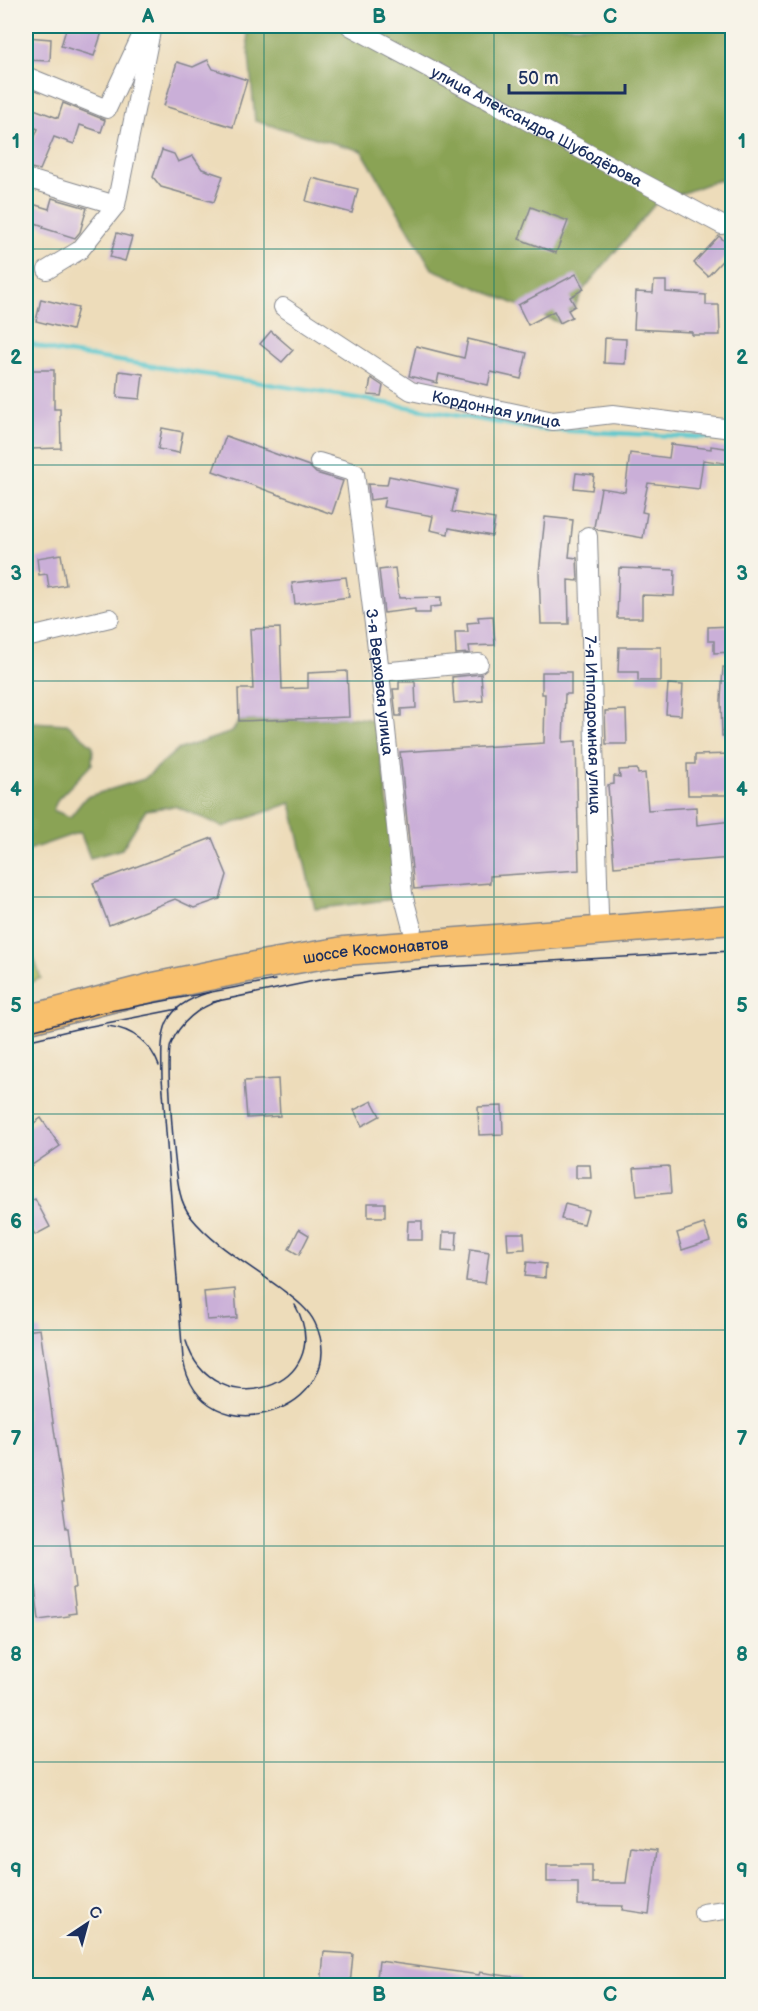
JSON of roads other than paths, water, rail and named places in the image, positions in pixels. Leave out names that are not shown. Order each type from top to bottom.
[{"type":"main road","name":"шоссе Космонавтов","points":[[26,1002],[171,967],[412,928],[732,904]]},
{"type":"main road","name":"шоссе Космонавтов","points":[[26,1020],[154,987],[344,951],[732,920]]},
{"type":"street","points":[[26,76],[107,109],[146,26]]},
{"type":"street","points":[[47,270],[80,250],[116,205],[152,26]]},
{"type":"street","name":"улица Александра Шубодёрова","points":[[350,26],[722,225]]},
{"type":"street","points":[[26,178],[116,205]]},
{"type":"street","name":"Кордонная улица","points":[[283,307],[411,391],[553,421],[613,414],[732,429]]},
{"type":"street","name":"3-я Верховая улица","points":[[319,462],[355,473],[380,672],[403,894],[412,928]]},
{"type":"street","name":"7-я Ипподромная улица","points":[[588,536],[599,914]]},
{"type":"street","points":[[26,638],[110,618]]},
{"type":"street","points":[[380,672],[479,663]]},
{"type":"street","points":[[703,1913],[732,1910]]},
{"type":"waterway","points":[[26,342],[55,351],[339,395],[534,429],[732,439]]},
{"type":"tram line","points":[[213,1002],[324,979],[425,968],[732,951]]},
{"type":"tram line","points":[[31,1031],[100,1013],[275,980]]},
{"type":"tram line","points":[[210,992],[193,998],[172,1014],[166,1023],[162,1047],[162,1078],[183,1359],[195,1390],[217,1409],[243,1415],[271,1412],[296,1400],[314,1380],[322,1354],[315,1323],[304,1308],[233,1255],[200,1227],[184,1206],[181,1196],[171,1117],[169,1071],[171,1044],[191,1016],[221,1000]]},
{"type":"tram line","points":[[26,1041],[178,1009]]},
{"type":"tram line","points":[[108,1026],[125,1030],[140,1038],[151,1050],[159,1066]]},
{"type":"tram line","points":[[186,1341],[200,1368],[220,1384],[244,1389],[268,1386],[288,1375],[301,1357],[305,1334],[295,1305]]}]
